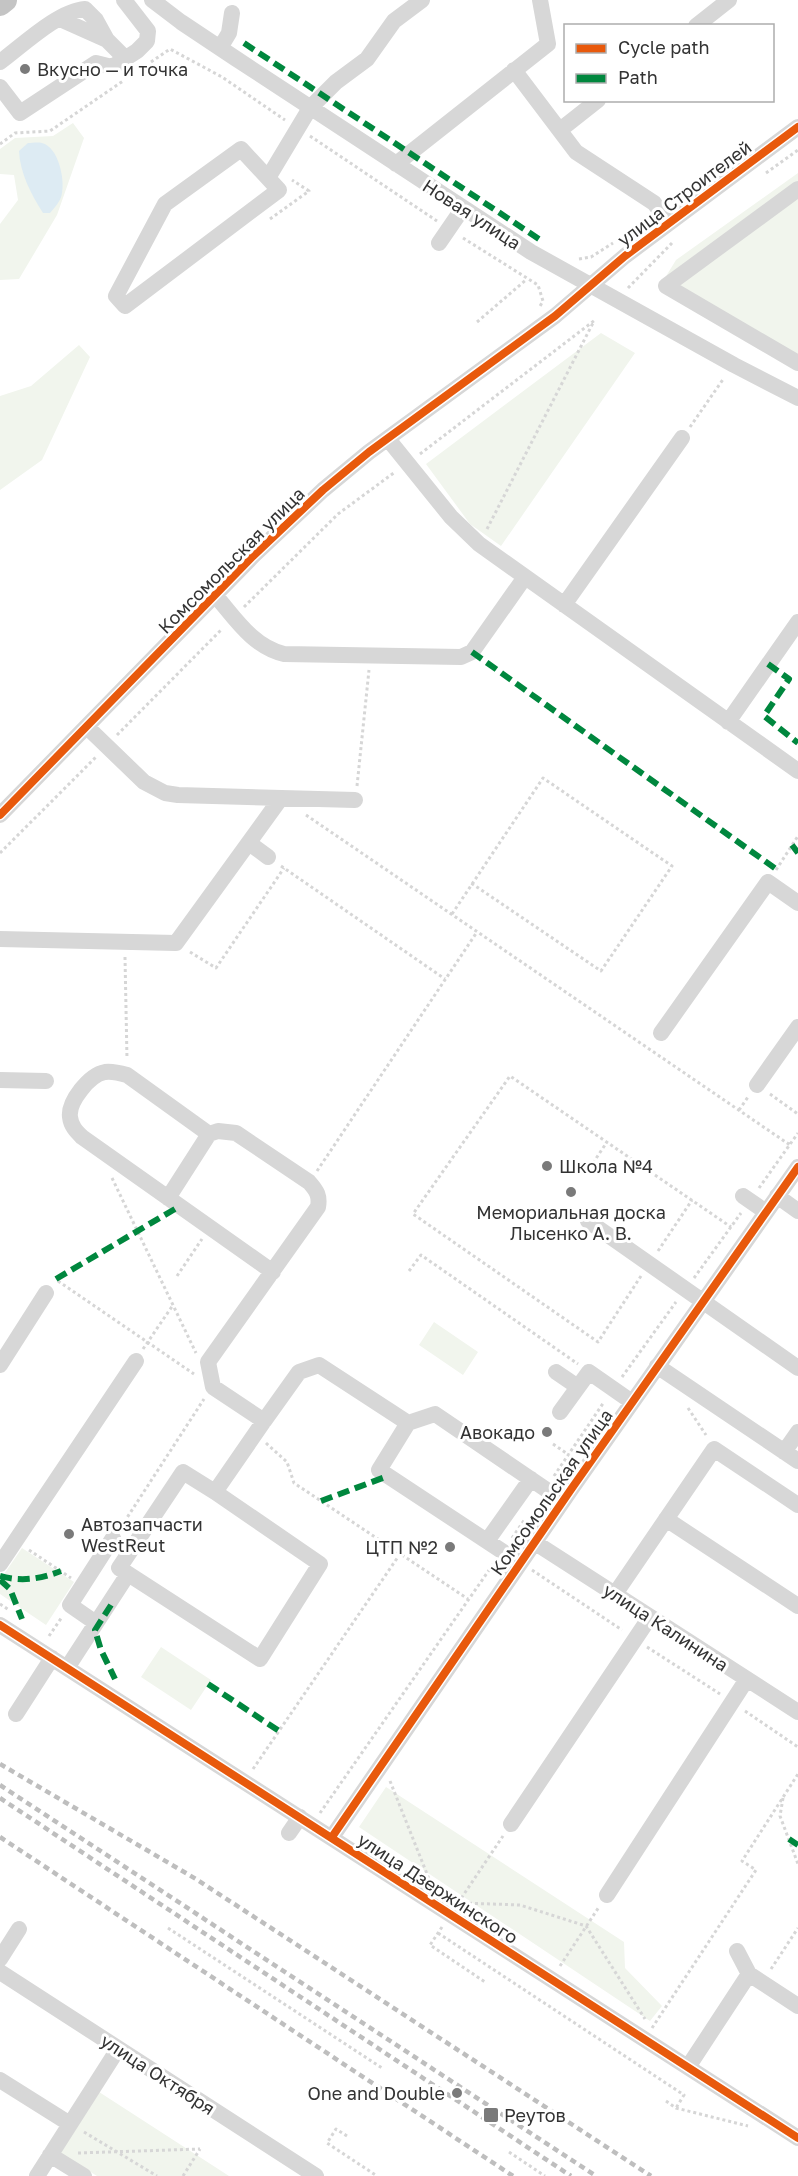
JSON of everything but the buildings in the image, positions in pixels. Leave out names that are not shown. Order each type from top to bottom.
[{"type":"highway","points":[[0,4],[5,0]]},
{"type":"street","points":[[0,9],[15,0]]},
{"type":"street","points":[[0,87],[20,112],[96,63],[112,67],[125,58],[147,41],[148,31],[124,0]]},
{"type":"street","points":[[267,178],[310,108],[336,82],[367,59],[394,21],[422,0]]},
{"type":"street","points":[[396,164],[548,44],[540,0]]},
{"type":"street","points":[[699,24],[729,0]]},
{"type":"street","name":"Новая улица","points":[[156,2],[220,48],[531,252],[591,286],[796,393]]},
{"type":"street","points":[[220,48],[229,33],[232,13]]},
{"type":"street","points":[[0,62],[60,19],[106,40],[125,58]]},
{"type":"street","points":[[514,70],[576,152],[654,203],[669,223]]},
{"type":"street","points":[[560,130],[595,102]]},
{"type":"street","name":"улица Строителей","points":[[591,286],[625,256],[798,127]]},
{"type":"street","points":[[241,149],[267,178],[279,190],[125,306],[116,296],[165,204],[241,149]]},
{"type":"street","points":[[798,189],[666,286],[798,363]]},
{"type":"street","points":[[439,243],[463,208]]},
{"type":"street","name":"Комсомольская улица","points":[[0,815],[286,524],[323,490],[393,430],[555,316],[591,286]]},
{"type":"street","points":[[393,430],[408,463],[451,517],[479,544],[798,771]]},
{"type":"street","points":[[564,605],[682,438]]},
{"type":"street","points":[[215,596],[254,639],[271,651],[284,654],[461,657],[472,652],[525,577]]},
{"type":"street","points":[[728,722],[798,622]]},
{"type":"street","points":[[87,727],[144,782],[165,793],[355,800]]},
{"type":"street","points":[[0,939],[176,943],[281,798]]},
{"type":"street","points":[[249,843],[268,857]]},
{"type":"street","points":[[661,1033],[764,880],[798,903]]},
{"type":"street","points":[[757,1085],[798,1027]]},
{"type":"street","points":[[209,1134],[128,1076],[115,1071],[92,1077],[72,1105],[69,1115],[73,1127],[82,1137],[273,1272]]},
{"type":"street","points":[[0,1080],[46,1081]]},
{"type":"street","points":[[168,1198],[209,1134],[218,1131],[236,1133],[309,1182],[320,1198],[318,1207],[208,1362],[213,1387],[264,1421]]},
{"type":"street","name":"Комсомольская улица","points":[[332,1837],[524,1565],[534,1542],[798,1167]]},
{"type":"street","points":[[743,1196],[766,1212]]},
{"type":"street","points":[[777,1196],[798,1211]]},
{"type":"street","points":[[588,1221],[649,1264],[798,1358]]},
{"type":"street","points":[[0,1365],[51,1286]]},
{"type":"street","points":[[705,1299],[798,1368]]},
{"type":"street","points":[[2,1558],[136,1361]]},
{"type":"street","points":[[215,1492],[298,1372],[319,1365],[408,1423]]},
{"type":"street","points":[[657,1366],[791,1456],[798,1432]]},
{"type":"street","points":[[556,1372],[578,1387]]},
{"type":"street","points":[[560,1412],[589,1372],[632,1402]]},
{"type":"street","points":[[524,1565],[379,1470],[408,1423],[435,1414],[563,1501]]},
{"type":"street","points":[[615,1594],[714,1449],[798,1505]]},
{"type":"street","points":[[183,1472],[215,1492],[320,1564],[260,1659],[119,1568],[183,1472]]},
{"type":"street","points":[[488,1541],[531,1479]]},
{"type":"street","points":[[666,1519],[798,1606]]},
{"type":"street","points":[[96,1623],[70,1605],[113,1538]]},
{"type":"street","name":"улица Калинина","points":[[534,1542],[798,1712]]},
{"type":"street","points":[[67,1668],[128,1574]]},
{"type":"street","points":[[511,1824],[650,1617]]},
{"type":"street","name":"улица Дзержинского","points":[[0,1625],[551,1979],[648,2034],[688,2067],[798,2138]]},
{"type":"street","points":[[16,1714],[52,1658]]},
{"type":"street","points":[[607,1895],[747,1679]]},
{"type":"street","points":[[289,1833],[300,1817]]},
{"type":"street","points":[[0,1959],[19,1929]]},
{"type":"street","points":[[737,1951],[756,1978],[798,2006]]},
{"type":"street","name":"улица Октября","points":[[0,1972],[316,2176]]},
{"type":"street","points":[[688,2067],[756,1978]]},
{"type":"street","points":[[37,2176],[118,2049]]},
{"type":"street","points":[[0,2080],[70,2124]]},
{"type":"street","points":[[50,2155],[84,2176]]},
{"type":"path","points":[[142,68],[170,49]]},
{"type":"path","points":[[0,144],[15,132],[50,131],[124,80]]},
{"type":"path","points":[[762,176],[798,150]]},
{"type":"path","points":[[265,223],[309,191],[290,179]]},
{"type":"path","points":[[449,229],[538,285],[543,301],[538,309]]},
{"type":"path","points":[[628,288],[681,236]]},
{"type":"path","points":[[572,258],[578,260],[600,252]]},
{"type":"path","points":[[477,322],[527,279]]},
{"type":"path","points":[[0,853],[338,514],[595,320],[479,544]]},
{"type":"path","points":[[693,423],[716,389]]},
{"type":"path","points":[[355,800],[371,656]]},
{"type":"path","points":[[452,914],[471,883],[543,778],[672,866],[601,971],[471,883]]},
{"type":"path","points":[[281,798],[790,1145],[798,1134]]},
{"type":"path","points":[[764,880],[798,836]]},
{"type":"path","points":[[268,857],[445,979]]},
{"type":"path","points":[[200,958],[216,968],[284,868]]},
{"type":"path","points":[[322,1163],[477,931]]},
{"type":"path","points":[[125,942],[128,1076]]},
{"type":"path","points":[[692,1200],[598,1342],[413,1214],[510,1076],[692,1200],[731,1227]]},
{"type":"path","points":[[757,1085],[798,1114]]},
{"type":"path","points":[[593,1163],[607,1142]]},
{"type":"path","points":[[98,1149],[198,1356]]},
{"type":"path","points":[[177,1276],[210,1227]]},
{"type":"path","points":[[409,1271],[421,1255],[589,1372]]},
{"type":"path","points":[[51,1286],[148,1342],[213,1387],[113,1538]]},
{"type":"path","points":[[136,1361],[173,1305]]},
{"type":"path","points":[[684,1400],[714,1449]]},
{"type":"path","points":[[264,1421],[264,1442],[287,1462],[294,1484],[469,1600]]},
{"type":"path","points":[[553,1444],[568,1455]]},
{"type":"path","points":[[15,1540],[82,1586]]},
{"type":"path","points":[[253,1769],[400,1554]]},
{"type":"path","points":[[524,1565],[798,1747]]},
{"type":"path","points":[[49,1636],[70,1605]]},
{"type":"path","points":[[387,1772],[432,1886]]},
{"type":"path","points":[[511,1824],[458,1903],[520,1905],[586,1926],[648,2034],[756,1870],[742,1861],[798,1774]]},
{"type":"path","points":[[784,1796],[780,1816],[798,1864]]},
{"type":"path","points":[[551,1979],[607,1895]]},
{"type":"path","points":[[168,1928],[382,2068]]},
{"type":"path","points":[[756,1978],[798,1928]]},
{"type":"path","points":[[484,1982],[430,1945],[438,1933],[684,2095],[676,2108]]},
{"type":"path","points":[[666,2101],[676,2108],[752,2127]]},
{"type":"path","points":[[70,2124],[157,2176]]},
{"type":"path","points":[[347,2136],[336,2129],[327,2143],[377,2176]]},
{"type":"path","points":[[74,2153],[200,2149],[183,2176]]},
{"type":"path","points":[[509,2152],[545,2176]]},
{"type":"shaded area","points":[[73,123],[84,138],[57,215],[19,279],[0,280],[0,224],[18,200],[14,175],[0,174],[0,149],[15,138],[53,136]]},
{"type":"shaded area","points":[[28,143],[48,146],[59,164],[62,193],[50,213],[43,213],[24,175],[19,151]]},
{"type":"shaded area","points":[[798,173],[798,366],[660,286],[676,260]]},
{"type":"shaded area","points":[[601,333],[635,353],[501,546],[470,524],[426,464]]},
{"type":"shaded area","points":[[79,345],[90,357],[42,460],[0,490],[0,396],[31,386]]},
{"type":"shaded area","points":[[434,1322],[478,1352],[463,1375],[419,1345]]},
{"type":"shaded area","points":[[22,1548],[74,1582],[46,1625],[0,1594],[0,1580]]},
{"type":"shaded area","points":[[161,1647],[211,1680],[191,1710],[141,1677]]},
{"type":"shaded area","points":[[386,1787],[624,1942],[625,1968],[662,2006],[650,2021],[359,1827]]},
{"type":"shaded area","points":[[96,2090],[229,2176],[97,2176],[58,2152]]},
{"type":"railway","points":[[0,1764],[196,1879],[651,2176]]},
{"type":"railway","points":[[0,1785],[596,2176]]},
{"type":"railway","points":[[0,1798],[571,2176]]},
{"type":"railway","points":[[0,1837],[513,2176]]},
{"type":"marked path","points":[[244,43],[539,239]]},
{"type":"marked path","points":[[472,652],[776,869]]},
{"type":"marked path","points":[[768,664],[789,679],[764,716],[798,743]]},
{"type":"marked path","points":[[792,845],[798,853]]},
{"type":"marked path","points":[[56,1279],[180,1206]]},
{"type":"marked path","points":[[321,1501],[388,1476]]},
{"type":"marked path","points":[[0,1576],[31,1579],[61,1571]]},
{"type":"marked path","points":[[0,1580],[10,1589],[22,1619]]},
{"type":"marked path","points":[[111,1605],[95,1630],[101,1650],[115,1679]]},
{"type":"marked path","points":[[208,1684],[279,1731]]},
{"type":"marked path","points":[[789,1839],[798,1845]]},
{"type":"cycle path","points":[[0,815],[253,556],[323,490],[369,452],[555,316],[625,256],[798,127]]},
{"type":"cycle path","points":[[332,1837],[572,1488],[798,1167]]},
{"type":"cycle path","points":[[0,1625],[798,2138]]},
{"type":"place","name":"Вкусно — и точка","points":[[25,69]]},
{"type":"place","name":"Школа №4","points":[[547,1166]]},
{"type":"place","name":"Мемориальная доска Лысенко А. В.","points":[[571,1192]]},
{"type":"place","name":"Авокадо","points":[[547,1432]]},
{"type":"place","name":"Автозапчасти WestReut","points":[[69,1534]]},
{"type":"place","name":"ЦТП №2","points":[[450,1547]]},
{"type":"place","name":"One and Double","points":[[457,2093]]},
{"type":"place","name":"Реутов","points":[[491,2115]]}]
